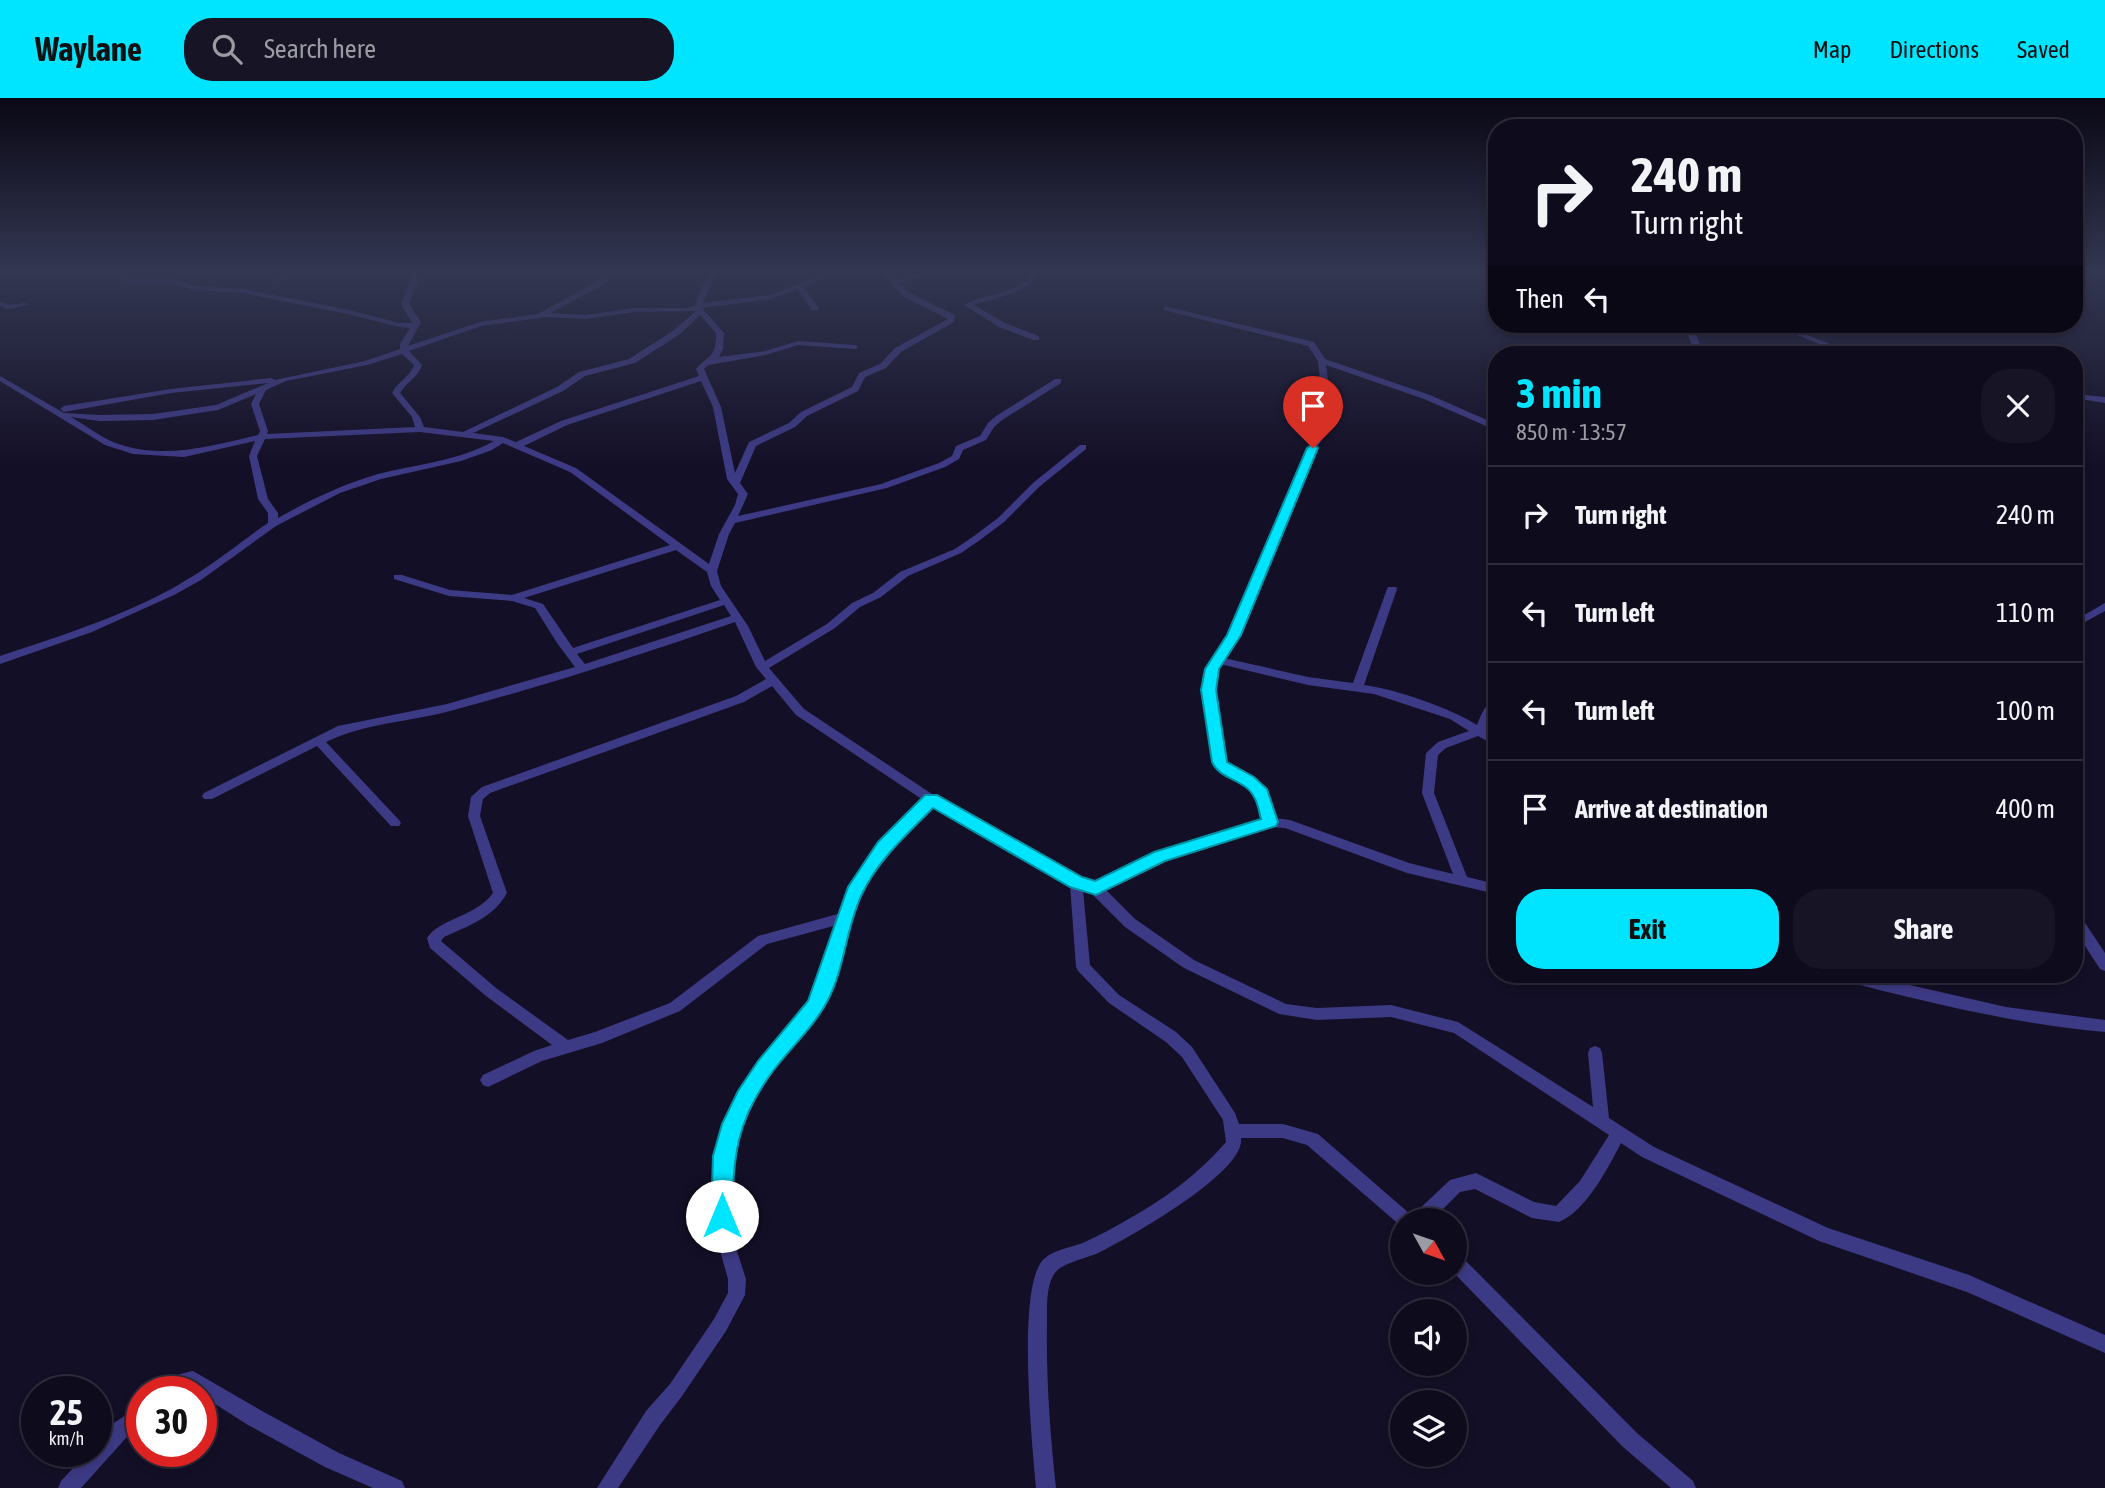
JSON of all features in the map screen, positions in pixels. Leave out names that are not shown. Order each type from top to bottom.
[{"type":"street","points":[[409,337],[404,349],[418,368],[396,393],[416,417],[420,429]]},
{"type":"street","points":[[58,412],[171,391],[284,379],[354,366],[439,337]]},
{"type":"street","points":[[467,433],[560,389],[582,374],[632,361],[669,337]]},
{"type":"street","points":[[720,337],[721,350],[702,367],[702,378],[717,407],[728,465],[743,494],[712,570],[716,586],[737,618],[762,667],[800,712],[931,799],[1076,882],[1096,889],[1130,923],[1189,964],[1284,1010],[1317,1014],[1391,1011],[1458,1028],[1648,1152],[1825,1235],[1969,1284],[2105,1344]]},
{"type":"street","points":[[736,482],[752,444],[792,425],[804,414],[855,388],[859,378],[883,366],[898,350],[923,337]]},
{"type":"street","points":[[1270,822],[1261,793],[1249,781],[1222,767],[1219,762],[1208,690],[1212,669],[1234,635],[1313,448],[1330,419],[1333,405],[1325,388],[1322,360],[1311,344],[1282,337]]},
{"type":"street","points":[[1807,337],[1830,346]]},
{"type":"street","points":[[711,361],[766,353],[797,343],[855,346]]},
{"type":"street","points":[[1322,360],[1427,397],[1488,424]]},
{"type":"street","points":[[0,378],[108,443],[133,451],[184,454],[262,437],[420,429],[467,433],[503,440],[573,470],[712,570]]},
{"type":"street","points":[[518,445],[564,423],[702,378]]},
{"type":"street","points":[[58,412],[99,418],[153,417],[218,407],[284,379]]},
{"type":"street","points":[[731,521],[884,486],[942,465],[956,457],[959,448],[983,438],[999,418],[1058,382]]},
{"type":"street","points":[[263,387],[255,404],[264,431],[253,456],[263,499],[273,513],[273,524]]},
{"type":"street","points":[[2083,397],[2105,400]]},
{"type":"street","points":[[0,660],[88,630],[170,593],[197,578],[273,524],[345,488],[386,474],[439,464],[486,449],[503,440]]},
{"type":"street","points":[[762,667],[831,626],[856,605],[877,595],[904,574],[958,551],[977,538],[1083,447]]},
{"type":"street","points":[[513,598],[678,546]]},
{"type":"street","points":[[398,577],[449,593],[513,598],[539,606],[583,669]]},
{"type":"street","points":[[1357,688],[1392,589]]},
{"type":"street","points":[[570,653],[727,601]]},
{"type":"street","points":[[2083,619],[2105,606]]},
{"type":"street","points":[[208,796],[318,740],[354,726],[447,708],[583,669],[737,618]]},
{"type":"street","points":[[1218,660],[1308,681],[1374,690],[1454,716],[1488,736]]},
{"type":"street","points":[[566,1047],[491,992],[435,944],[434,938],[439,933],[488,908],[496,902],[500,893],[474,816],[477,797],[486,790],[601,747],[740,699],[774,680]]},
{"type":"street","points":[[1481,731],[1488,712]]},
{"type":"street","points":[[1462,881],[1429,793],[1432,753],[1442,745],[1481,731]]},
{"type":"street","points":[[318,740],[395,822]]},
{"type":"street","points":[[607,1488],[720,1325],[736,1296],[737,1279],[723,1233],[720,1200],[723,1156],[732,1124],[765,1067],[815,1006],[823,990],[854,892],[884,847],[931,799]]},
{"type":"street","points":[[1096,889],[1160,857],[1270,822],[1286,822],[1407,868],[1488,887]]},
{"type":"street","points":[[1046,1488],[1039,1401],[1038,1291],[1046,1269],[1062,1258],[1101,1243],[1181,1196],[1217,1168],[1234,1144],[1230,1118],[1187,1052],[1171,1037],[1114,999],[1083,967],[1076,882]]},
{"type":"street","points":[[488,1080],[539,1056],[622,1029],[675,1007],[763,940],[845,917]]},
{"type":"street","points":[[2083,932],[2105,965]]},
{"type":"street","points":[[1875,983],[1989,1012],[2055,1023],[2105,1026]]},
{"type":"street","points":[[1595,1052],[1602,1123]]},
{"type":"street","points":[[1234,1131],[1283,1131],[1312,1139],[1390,1208]]},
{"type":"street","points":[[1432,1208],[1456,1185],[1476,1181],[1532,1210],[1559,1213],[1579,1198],[1618,1133]]},
{"type":"street","points":[[1467,1274],[1630,1440],[1686,1488]]},
{"type":"street","points":[[217,1394],[332,1460],[396,1488]]},
{"type":"street","points":[[68,1488],[126,1426]]},
{"type":"route","points":[[722,1216],[720,1200],[723,1156],[732,1124],[765,1067],[815,1006],[823,990],[854,892],[884,847],[931,799],[1076,882],[1096,889],[1160,857],[1270,822],[1261,793],[1249,781],[1222,767],[1219,762],[1208,690],[1212,669],[1234,635],[1313,448]]}]
